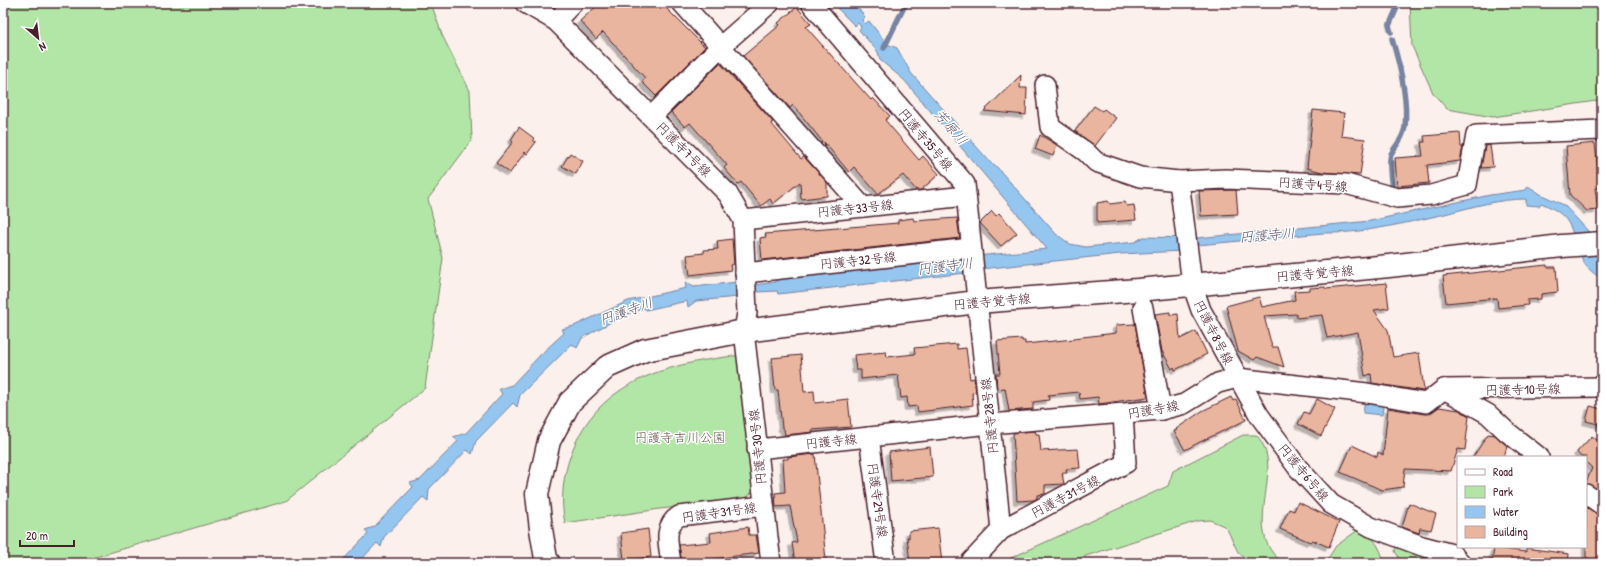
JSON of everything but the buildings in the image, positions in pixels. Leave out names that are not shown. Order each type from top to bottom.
[{"type":"street","name":"円護寺7号線","points":[[525,3],[556,20],[728,194],[743,220],[745,322]]},
{"type":"street","points":[[556,20],[573,3]]},
{"type":"street","points":[[682,3],[863,207]]},
{"type":"street","points":[[652,116],[721,46],[770,3]]},
{"type":"street","name":"円護寺35号線","points":[[811,3],[964,184],[977,294]]},
{"type":"street","points":[[1045,85],[1050,127],[1086,152],[1096,162],[1140,177],[1179,181],[1192,284]]},
{"type":"street","name":"円護寺4号線","points":[[1179,181],[1226,179],[1346,184],[1397,198],[1431,195],[1467,185],[1476,135],[1602,130]]},
{"type":"street","name":"円護寺33号線","points":[[743,220],[966,196]]},
{"type":"street","name":"円護寺覚寺線","points":[[549,563],[546,558],[537,494],[549,441],[570,402],[606,367],[645,350],[745,322],[977,294],[1138,290],[1389,266],[1562,246],[1602,243]]},
{"type":"street","name":"円護寺32号線","points":[[745,276],[972,248]]},
{"type":"street","name":"円護寺8号線","points":[[1192,284],[1200,310],[1238,378]]},
{"type":"street","name":"円護寺28号線","points":[[977,294],[1001,530]]},
{"type":"street","points":[[1143,308],[1161,410]]},
{"type":"street","name":"円護寺30号線","points":[[745,322],[757,449],[771,563]]},
{"type":"street","name":"円護寺線","points":[[757,449],[990,424],[1161,410],[1184,404],[1218,383],[1238,378],[1367,393],[1426,403],[1444,389]]},
{"type":"street","name":"円護寺6号線","points":[[1238,378],[1259,415],[1298,468],[1331,504],[1371,527],[1422,546],[1452,554],[1461,563]]},
{"type":"street","name":"円護寺10号線","points":[[1444,389],[1602,387]]},
{"type":"street","points":[[1444,389],[1488,414],[1506,431],[1538,456]]},
{"type":"street","name":"円護寺31号線","points":[[970,563],[1001,530],[1126,463],[1123,414]]},
{"type":"street","name":"円護寺29号線","points":[[869,437],[886,563]]},
{"type":"street","points":[[1587,495],[1602,505]]},
{"type":"street","name":"円護寺31号線","points":[[671,563],[668,529],[672,520],[679,516],[764,506]]},
{"type":"green space","points":[[3,3],[431,3],[442,35],[470,91],[472,140],[428,199],[443,258],[425,388],[286,501],[75,563],[3,563]]},
{"type":"green space","points":[[1410,3],[1602,3],[1602,100],[1493,117],[1447,109],[1433,93],[1412,46]]},
{"type":"green space","name":"円護寺吉川公園","points":[[742,355],[756,487],[746,499],[660,509],[565,523],[563,514],[563,488],[568,462],[583,429],[599,408],[618,392],[640,379],[664,370],[715,358]]},
{"type":"green space","points":[[1243,435],[1256,435],[1265,449],[1268,465],[1263,518],[1264,535],[1271,550],[1284,563],[1252,563],[1238,552],[1227,529],[1224,526],[1210,520],[1198,521],[1063,563],[1005,563],[1011,558],[1168,486],[1173,471]]},
{"type":"green space","points":[[1358,530],[1368,535],[1376,542],[1384,563],[1325,563],[1336,546]]},
{"type":"green space","points":[[1396,546],[1426,553],[1440,563],[1402,563],[1395,551]]},
{"type":"water","points":[[832,3],[854,3],[865,17],[862,20],[865,24],[869,21],[887,44],[897,48],[911,73],[1056,234],[1070,244],[1086,247],[1135,242],[1143,237],[1197,238],[1370,221],[1490,195],[1526,190],[1528,186],[1542,195],[1564,205],[1602,246],[1602,280],[1589,270],[1583,261],[1570,226],[1560,214],[1541,203],[1539,206],[1526,205],[1526,199],[1516,199],[1475,206],[1400,224],[1353,232],[1323,233],[1198,245],[1183,251],[1120,254],[981,269],[966,273],[778,294],[777,291],[757,292],[738,297],[696,301],[688,307],[687,301],[646,310],[645,308],[624,315],[582,338],[577,348],[572,344],[520,395],[517,407],[513,403],[476,441],[472,454],[467,450],[429,489],[428,501],[423,497],[384,537],[381,547],[377,543],[358,563],[340,563],[368,534],[365,530],[374,527],[413,487],[410,483],[420,480],[458,441],[453,437],[466,433],[502,394],[499,389],[512,385],[542,353],[564,333],[562,329],[574,326],[628,301],[686,288],[685,282],[694,287],[737,282],[755,285],[776,282],[776,278],[933,263],[936,260],[1047,249],[904,80],[880,60],[878,52],[859,30],[861,27],[858,23],[855,26]]},
{"type":"water","points":[[1365,398],[1384,400],[1382,415],[1363,413]]},
{"type":"waterway","points":[[884,48],[906,3]]},
{"type":"waterway","points":[[1391,32],[1389,26],[1399,3]]},
{"type":"waterway","points":[[1392,39],[1403,83],[1406,117],[1402,136],[1390,158],[1392,188]]},
{"type":"water label","name":"芳原川","points":[[951,127]]},
{"type":"water label","name":"円護寺川","points":[[1267,235]]},
{"type":"water label","name":"円護寺川","points":[[945,266]]},
{"type":"water label","name":"円護寺川","points":[[626,311]]}]
